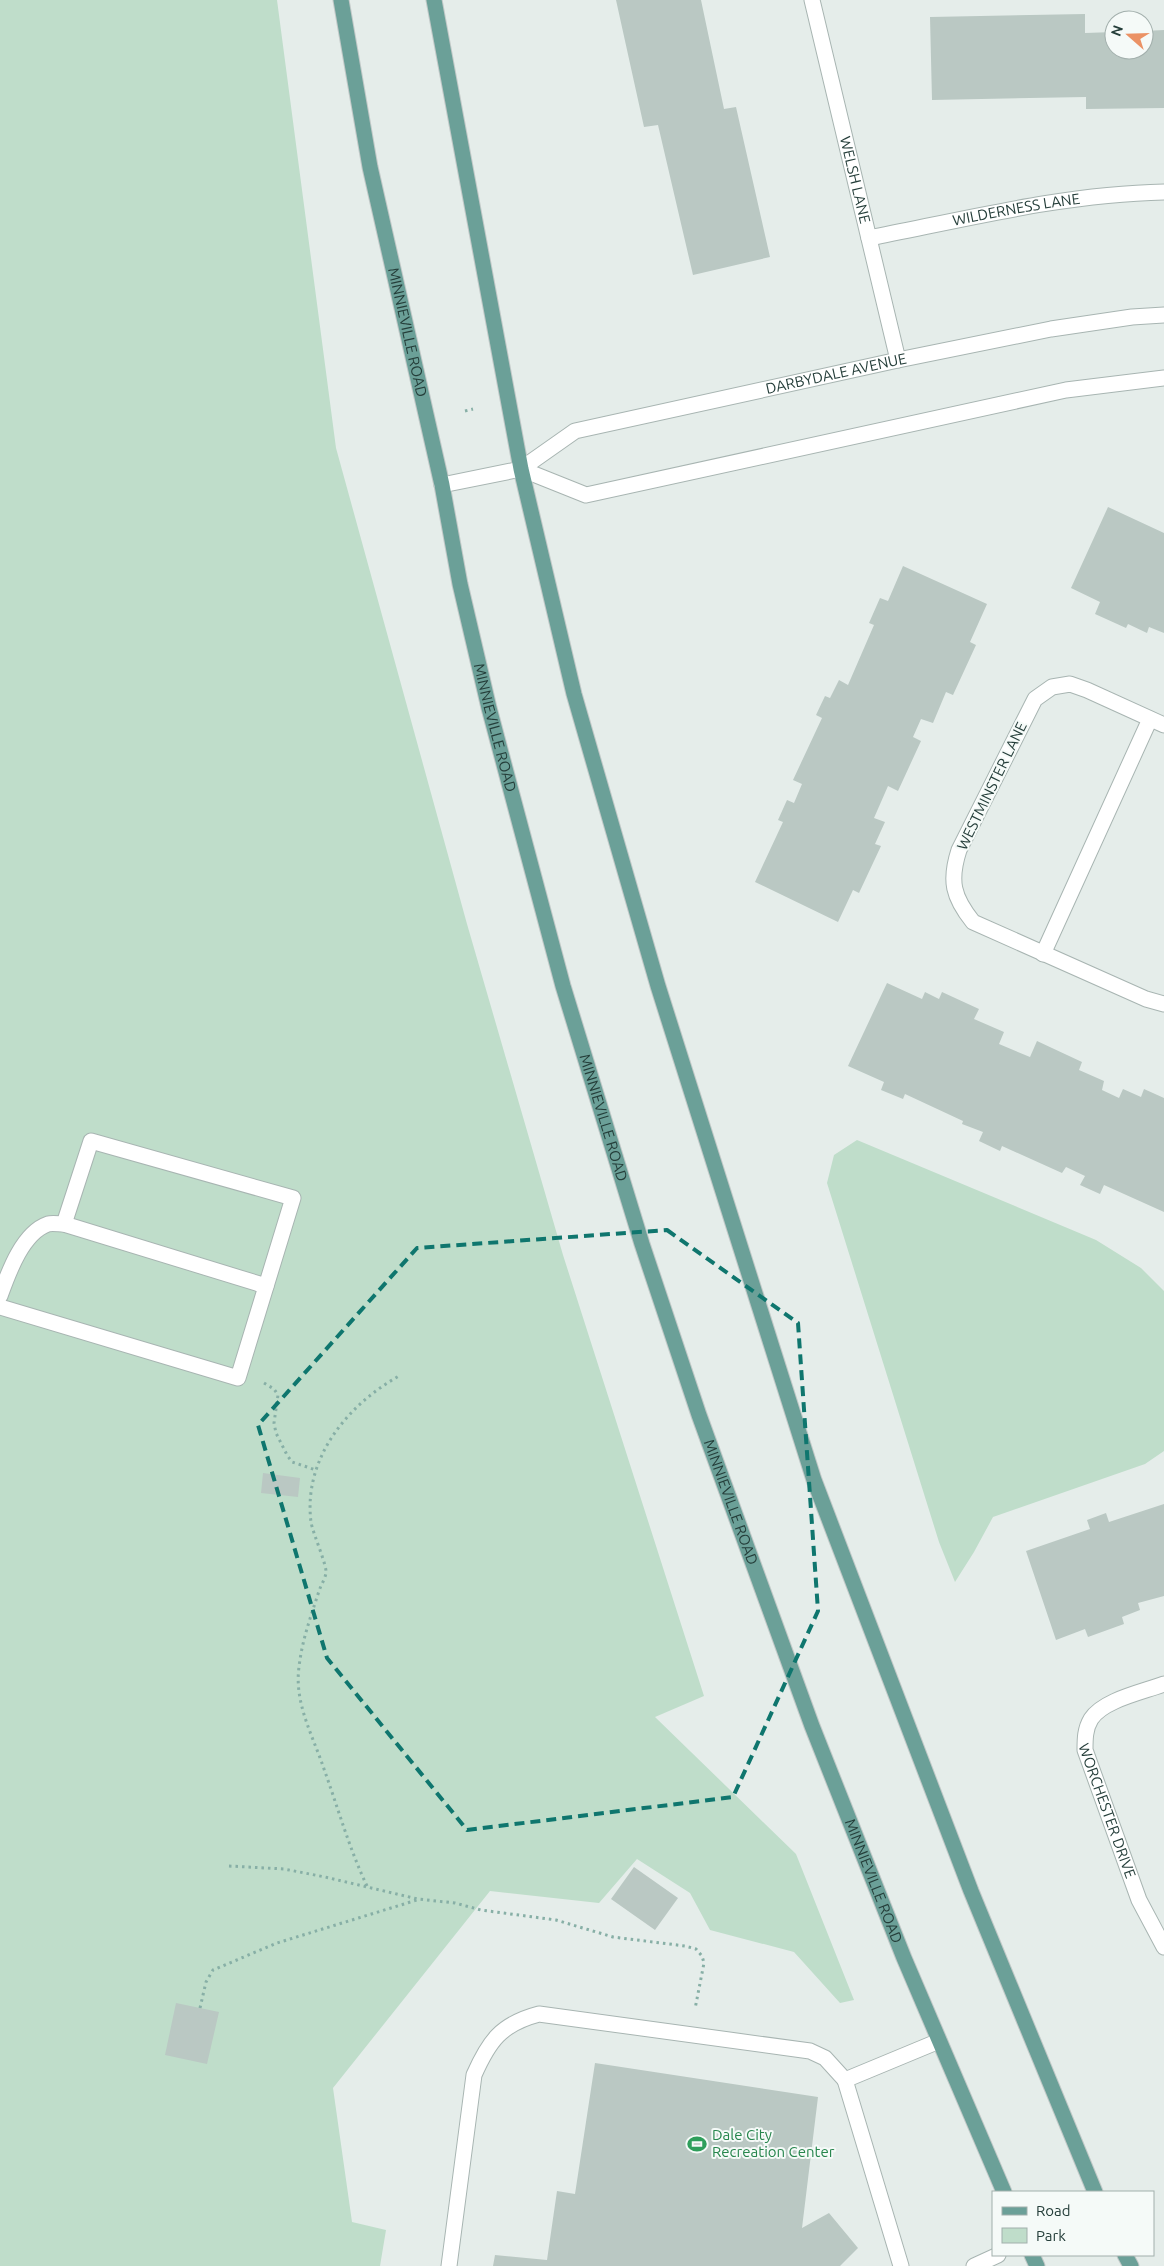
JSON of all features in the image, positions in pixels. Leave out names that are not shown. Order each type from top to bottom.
[{"type":"main road","name":"MINNIEVILLE ROAD","points":[[341,0],[370,167],[442,485],[456,564],[492,718],[563,986],[642,1244],[699,1415],[812,1726],[904,1958],[1004,2191]]},
{"type":"main road","points":[[434,0],[521,469],[574,694],[658,986],[814,1480],[971,1891],[1095,2191]]},
{"type":"street","name":"WELSH LANE","points":[[812,0],[898,360]]},
{"type":"street","name":"WILDERNESS LANE","points":[[869,238],[1016,208],[1129,193],[1164,192]]},
{"type":"street","name":"DARBYDALE AVENUE","points":[[442,485],[521,469],[575,431],[898,360],[1052,329],[1132,316],[1164,315]]},
{"type":"street","points":[[521,469],[586,495],[1066,390],[1164,378]]},
{"type":"street","name":"WESTMINSTER LANE","points":[[1157,722],[1070,684],[1052,687],[1035,699],[959,850],[954,867],[953,884],[959,905],[973,922],[1146,999],[1164,1004]]},
{"type":"street","points":[[1043,954],[1157,722]]},
{"type":"street","points":[[0,1307],[238,1378],[293,1198],[91,1141],[64,1224]]},
{"type":"street","points":[[0,1296],[11,1267],[22,1248],[37,1231],[48,1224],[64,1224],[266,1286]]},
{"type":"street","name":"WORCHESTER DRIVE","points":[[1164,1684],[1104,1706],[1091,1719],[1086,1732],[1085,1750],[1139,1900],[1164,1946]]},
{"type":"street","points":[[449,2266],[474,2075],[482,2057],[493,2041],[506,2028],[520,2019],[539,2014],[810,2051],[825,2058],[845,2080],[901,2266]]},
{"type":"street","points":[[845,2080],[939,2042]]},
{"type":"street","points":[[974,2266],[996,2256]]},
{"type":"path","points":[[465,411],[473,409]]},
{"type":"path","points":[[239,1375],[274,1388],[278,1395],[274,1423],[276,1433],[287,1455],[292,1462],[316,1470]]},
{"type":"path","points":[[367,1886],[350,1850],[299,1697],[298,1670],[305,1630],[326,1572],[312,1524],[311,1497],[316,1470],[330,1440],[350,1412],[378,1388],[399,1376]]},
{"type":"path","points":[[229,1866],[284,1869],[367,1886],[418,1899],[455,1903],[481,1910],[556,1920],[604,1935],[696,1949],[702,1956],[704,1963],[690,2034]]},
{"type":"path","points":[[200,2008],[206,1982],[213,1970],[277,1942],[418,1899]]},
{"type":"highlighted area","points":[[667,1230],[798,1323],[818,1611],[733,1797],[467,1830],[327,1658],[258,1425],[417,1248]]},
{"type":"green space","points":[[0,0],[277,0],[336,448],[467,924],[563,1255],[704,1696],[655,1717],[796,1854],[854,2000],[840,2003],[794,1952],[710,1930],[690,1893],[637,1859],[599,1903],[490,1891],[333,2088],[352,2222],[386,2230],[380,2266],[0,2266]]},
{"type":"green space","points":[[857,1140],[1096,1240],[1141,1268],[1164,1291],[1164,1451],[1145,1464],[993,1517],[955,1582],[939,1542],[827,1183],[834,1155]]},
{"type":"building","points":[[616,0],[701,0],[724,109],[736,107],[770,257],[693,275],[658,125],[644,127]]},
{"type":"building","points":[[1085,14],[1085,33],[1104,32],[1104,60],[1154,60],[1154,30],[1164,30],[1164,108],[1086,109],[1086,97],[932,100],[930,17]]},
{"type":"building","points":[[1108,507],[1164,533],[1164,633],[1149,627],[1147,633],[1128,624],[1126,628],[1095,614],[1100,602],[1071,588]]},
{"type":"building","points":[[903,566],[987,604],[970,642],[976,645],[953,695],[946,692],[933,723],[921,719],[913,737],[921,741],[898,791],[888,786],[874,818],[885,822],[875,844],[881,846],[859,893],[853,890],[838,922],[755,882],[783,822],[778,820],[787,800],[794,803],[802,784],[793,780],[822,718],[816,715],[825,696],[830,698],[839,680],[848,685],[874,625],[869,623],[880,598],[888,601]]},
{"type":"building","points":[[887,983],[922,999],[925,992],[939,999],[942,992],[979,1009],[974,1019],[1004,1032],[999,1044],[1030,1057],[1037,1041],[1082,1062],[1079,1070],[1104,1081],[1102,1090],[1119,1098],[1123,1089],[1141,1097],[1144,1089],[1164,1098],[1164,1212],[1104,1185],[1100,1194],[1080,1185],[1085,1176],[1066,1167],[1062,1173],[1002,1146],[1000,1151],[979,1141],[983,1132],[962,1124],[963,1121],[905,1094],[903,1099],[881,1090],[884,1082],[848,1066]]},
{"type":"building","points":[[263,1473],[300,1478],[298,1497],[261,1493]]},
{"type":"building","points":[[1164,1504],[1164,1596],[1138,1603],[1140,1610],[1122,1617],[1124,1624],[1088,1637],[1085,1629],[1056,1640],[1026,1551],[1090,1529],[1087,1520],[1106,1513],[1109,1522]]},
{"type":"building","points":[[634,1867],[678,1898],[655,1930],[611,1899]]},
{"type":"building","points":[[176,2003],[219,2012],[207,2064],[165,2055]]},
{"type":"building","name":"Dale City Recreation Center","points":[[595,2063],[818,2097],[802,2228],[829,2213],[858,2248],[840,2266],[493,2266],[495,2255],[547,2260],[557,2191],[575,2194]]},
{"type":"place","name":"Dale City Recreation Center","points":[[697,2144]]}]
